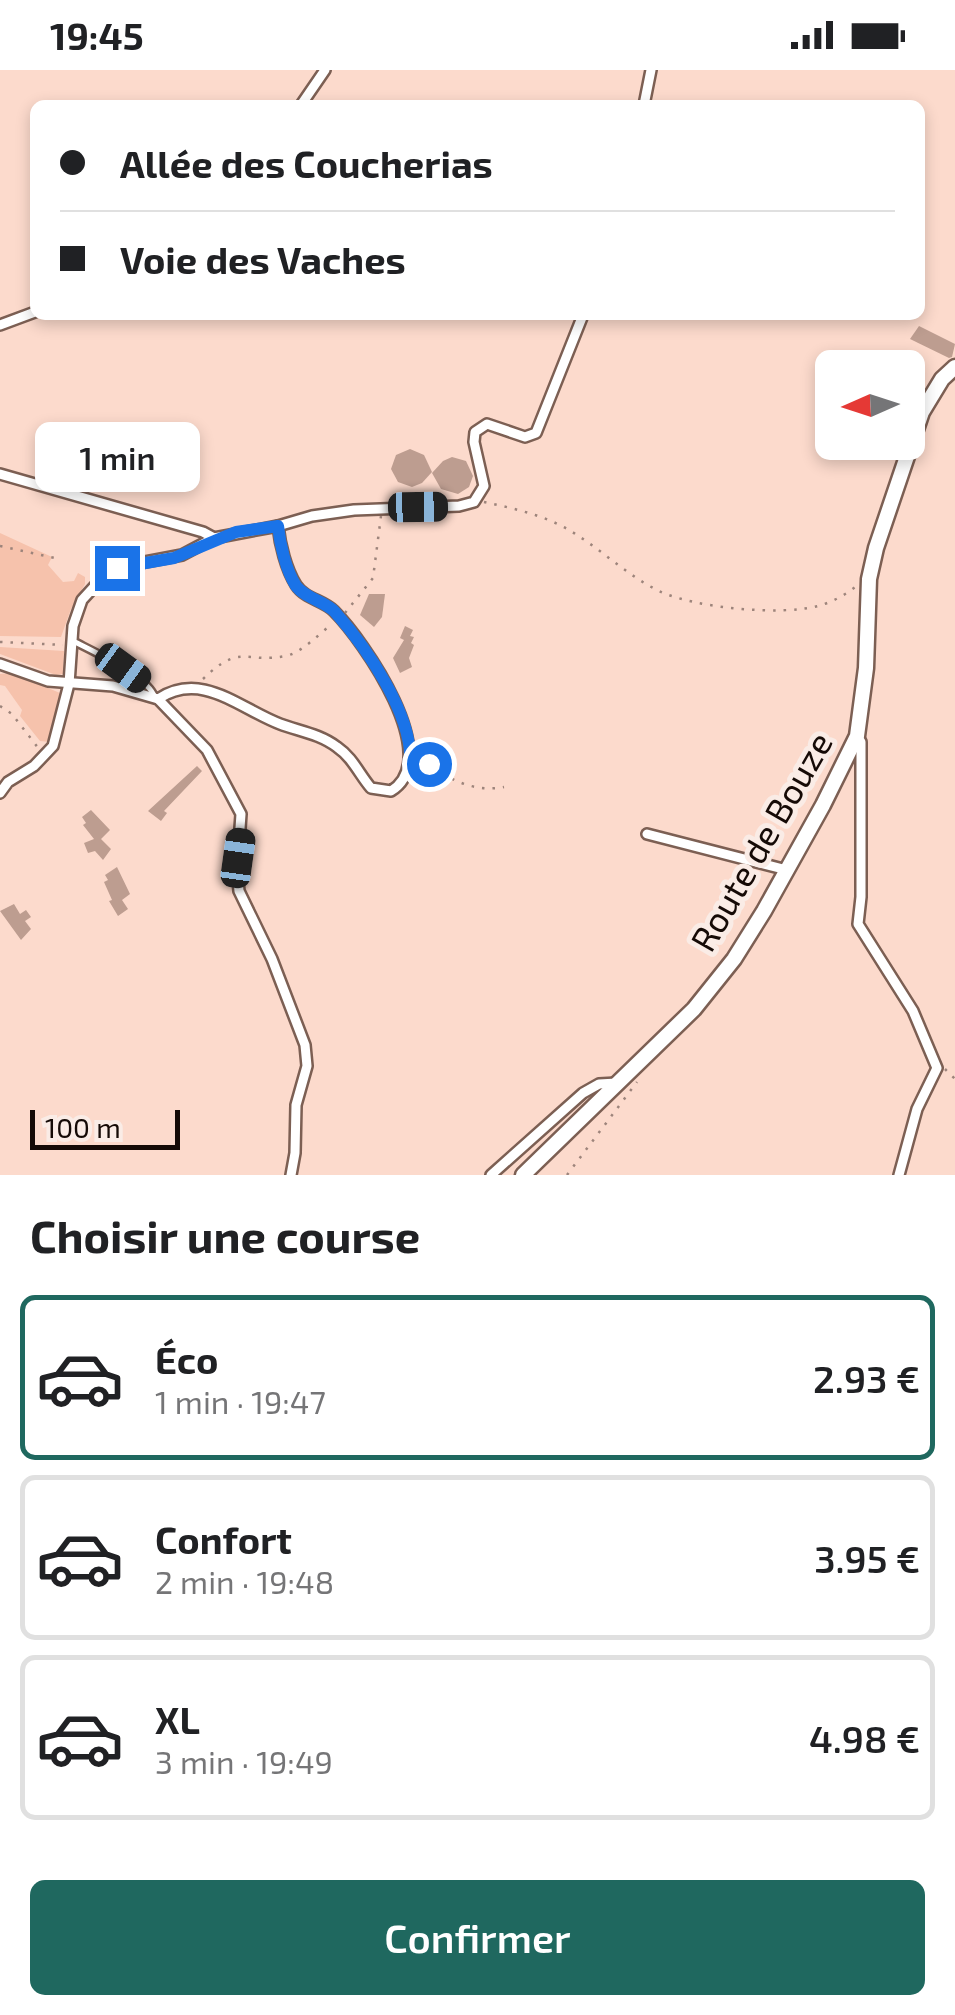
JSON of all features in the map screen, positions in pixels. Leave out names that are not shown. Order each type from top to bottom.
[{"type":"main road","name":"Route de Bouze","points":[[522,1175],[681,1022],[714,984],[787,870],[857,736],[865,684],[869,579],[922,412],[942,378],[955,367]]},
{"type":"street","points":[[304,100],[325,70]]},
{"type":"street","points":[[645,100],[651,70]]},
{"type":"street","points":[[0,325],[30,314]]},
{"type":"street","points":[[0,792],[53,746],[69,684],[70,643],[82,600],[104,576],[124,566],[182,555],[214,538],[312,516],[381,508],[459,506],[478,498],[484,482],[475,432],[487,424],[526,437],[536,433],[581,320]]},
{"type":"street","points":[[0,474],[214,538]]},
{"type":"street","points":[[157,698],[176,690],[196,688],[233,699],[266,718],[332,743],[376,791],[396,788],[404,780],[410,749],[400,716],[370,655],[333,610],[296,586],[278,526]]},
{"type":"street","points":[[0,664],[48,681],[113,686],[157,698],[207,750],[238,806],[242,823],[238,880],[305,1045],[307,1066],[296,1105],[291,1175]]},
{"type":"street","points":[[857,736],[862,742],[858,924],[912,1011],[938,1068],[917,1109],[899,1175]]},
{"type":"street","points":[[647,834],[787,870]]},
{"type":"street","points":[[491,1175],[583,1094],[599,1084],[620,1083]]},
{"type":"lane","points":[[70,643],[123,668],[157,698]]},
{"type":"lane","points":[[410,764],[429,764],[432,756]]},
{"type":"path","points":[[478,498],[565,527],[646,584],[688,600],[778,609],[813,607],[834,600],[869,579]]},
{"type":"path","points":[[196,688],[214,668],[239,654],[288,656],[339,619],[373,578],[381,508]]},
{"type":"path","points":[[0,546],[55,558]]},
{"type":"path","points":[[0,642],[70,643]]},
{"type":"path","points":[[0,706],[12,714],[44,754]]},
{"type":"path","points":[[429,764],[461,783],[486,789],[504,787]]},
{"type":"path","points":[[567,1175],[636,1082]]},
{"type":"shaded area","points":[[0,533],[52,557],[48,565],[63,582],[74,581],[78,573],[85,577],[61,637],[0,636]]},
{"type":"shaded area","points":[[0,647],[64,651],[63,674],[56,675],[0,654]]},
{"type":"shaded area","points":[[12,673],[60,693],[50,742],[40,741],[20,716],[22,710],[5,686],[0,685],[0,674]]},
{"type":"building","points":[[919,326],[955,344],[952,357],[910,339]]},
{"type":"building","points":[[410,449],[424,455],[432,472],[412,487],[398,482],[391,469],[396,455]]},
{"type":"building","points":[[452,457],[466,461],[473,476],[469,487],[458,494],[441,489],[432,473]]},
{"type":"building","points":[[369,594],[385,594],[382,617],[374,627],[360,615]]},
{"type":"building","points":[[405,626],[413,630],[410,636],[414,637],[414,645],[409,658],[412,667],[400,673],[393,658],[404,640],[400,638]]},
{"type":"building","points":[[197,766],[202,771],[164,811],[167,813],[161,821],[148,811]]},
{"type":"building","points":[[91,810],[110,830],[101,839],[111,849],[103,860],[95,851],[88,853],[84,843],[94,839],[82,817]]},
{"type":"building","points":[[117,867],[130,894],[122,900],[128,909],[118,916],[104,882],[108,880],[105,875]]},
{"type":"building","points":[[14,904],[20,914],[26,910],[31,917],[25,921],[31,929],[21,940],[0,911]]},
{"type":"route","points":[[117,568],[174,558],[236,532],[278,526],[296,586],[333,610],[370,655],[400,716],[410,749],[410,764],[429,764]]}]
